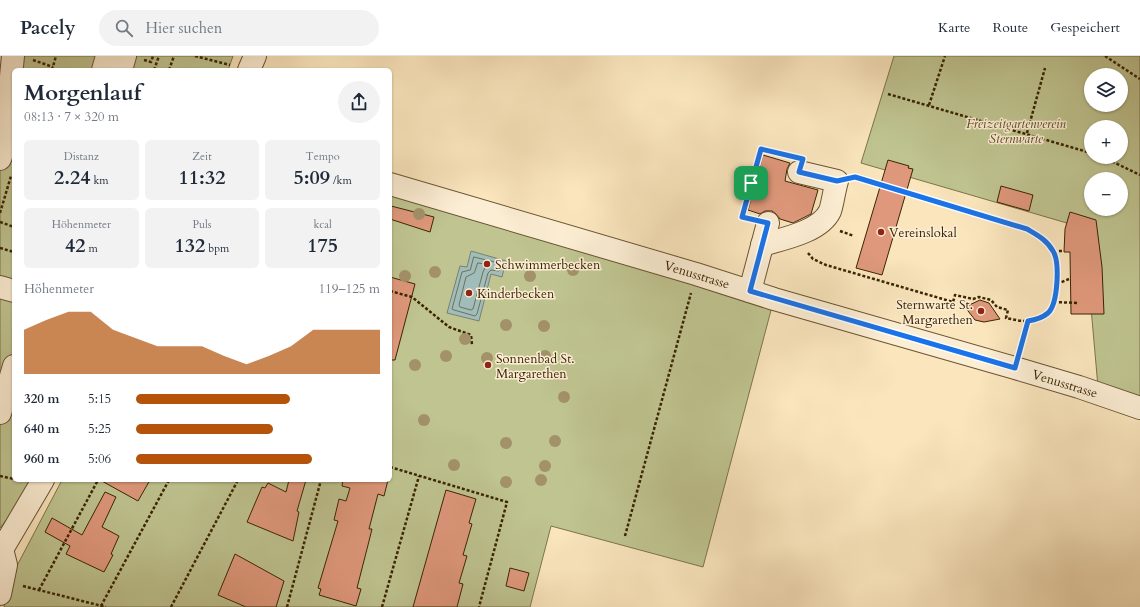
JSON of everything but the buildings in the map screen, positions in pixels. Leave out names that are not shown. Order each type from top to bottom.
[{"type":"street","points":[[104,68],[107,56]]},
{"type":"street","points":[[240,68],[255,56]]},
{"type":"street","points":[[20,68],[22,58]]},
{"type":"street","points":[[6,165],[4,148],[12,108]]},
{"type":"street","points":[[762,245],[799,234],[819,225],[829,212],[837,181],[799,172]]},
{"type":"street","name":"Venusstrasse","points":[[392,185],[1079,387],[1140,408]]},
{"type":"street","points":[[750,291],[768,223]]},
{"type":"street","points":[[0,287],[12,290]]},
{"type":"street","points":[[0,413],[12,373]]},
{"type":"street","points":[[2,587],[6,565],[1,551],[42,482]]},
{"type":"path","points":[[22,58],[52,68],[56,56]]},
{"type":"path","points":[[170,68],[174,56]]},
{"type":"path","points":[[195,56],[240,68]]},
{"type":"path","points":[[929,105],[945,56]]},
{"type":"path","points":[[1105,56],[1140,79]]},
{"type":"path","points":[[1027,133],[1045,68]]},
{"type":"path","points":[[888,94],[1027,133],[1084,151]]},
{"type":"path","points":[[768,223],[742,217],[761,149],[803,159],[799,172]]},
{"type":"path","points":[[1117,164],[1140,175]]},
{"type":"path","points":[[0,213],[6,165]]},
{"type":"path","points":[[799,234],[807,251],[813,259],[826,265],[953,302],[955,295],[973,300],[979,297],[985,298],[991,300],[997,307],[1008,310],[1006,318],[1026,322],[1038,319],[1049,312],[1054,302],[1057,284],[1057,264],[1054,251],[1043,239],[1027,229],[855,177],[837,181]]},
{"type":"path","points":[[0,222],[12,226]]},
{"type":"path","points":[[0,248],[12,251]]},
{"type":"path","points":[[1054,251],[1062,251]]},
{"type":"path","points":[[625,536],[696,274]]},
{"type":"path","points":[[1057,284],[1069,279]]},
{"type":"path","points":[[392,292],[412,297],[449,327],[471,335],[472,345]]},
{"type":"path","points":[[1054,302],[1079,303]]},
{"type":"path","points":[[1015,368],[1028,321]]},
{"type":"path","points":[[392,468],[507,502],[479,607]]},
{"type":"path","points":[[0,476],[12,479]]},
{"type":"path","points":[[382,607],[419,476]]},
{"type":"path","points":[[39,590],[97,482]]},
{"type":"path","points":[[101,606],[168,482]]},
{"type":"path","points":[[171,607],[237,482]]},
{"type":"path","points":[[287,607],[320,482]]},
{"type":"path","points":[[2,587],[39,590],[106,607]]},
{"type":"green space","points":[[18,56],[233,56],[229,68],[17,68]]},
{"type":"green space","name":"Freizeitgartenverein Sternwarte","points":[[894,56],[1140,56],[1140,401],[1098,387],[1084,228],[861,163]]},
{"type":"green space","points":[[12,141],[12,482],[36,482],[0,528],[0,171]]},
{"type":"green space","points":[[392,193],[774,299],[703,567],[551,526],[530,607],[4,607],[10,579],[61,482],[392,482]]},
{"type":"water","name":"Kinderbecken","points":[[471,251],[506,261],[502,277],[491,274],[479,321],[447,313],[460,266],[467,267]]},
{"type":"place","name":"Vereinslokal","points":[[881,232]]},
{"type":"place","name":"Schwimmerbecken","points":[[487,264]]},
{"type":"place","name":"Kinderbecken","points":[[469,293]]},
{"type":"place","name":"Sternwarte St. Margarethen","points":[[981,311]]},
{"type":"place","name":"Sonnenbad St. Margarethen","points":[[488,365]]},
{"type":"route","points":[[761,149],[803,159],[799,172],[837,181],[855,177],[1027,229],[1043,239],[1054,251],[1057,264],[1057,284],[1054,302],[1049,312],[1038,319],[1028,321],[1015,368],[750,291],[768,223],[742,217],[751,183],[761,149]]}]
